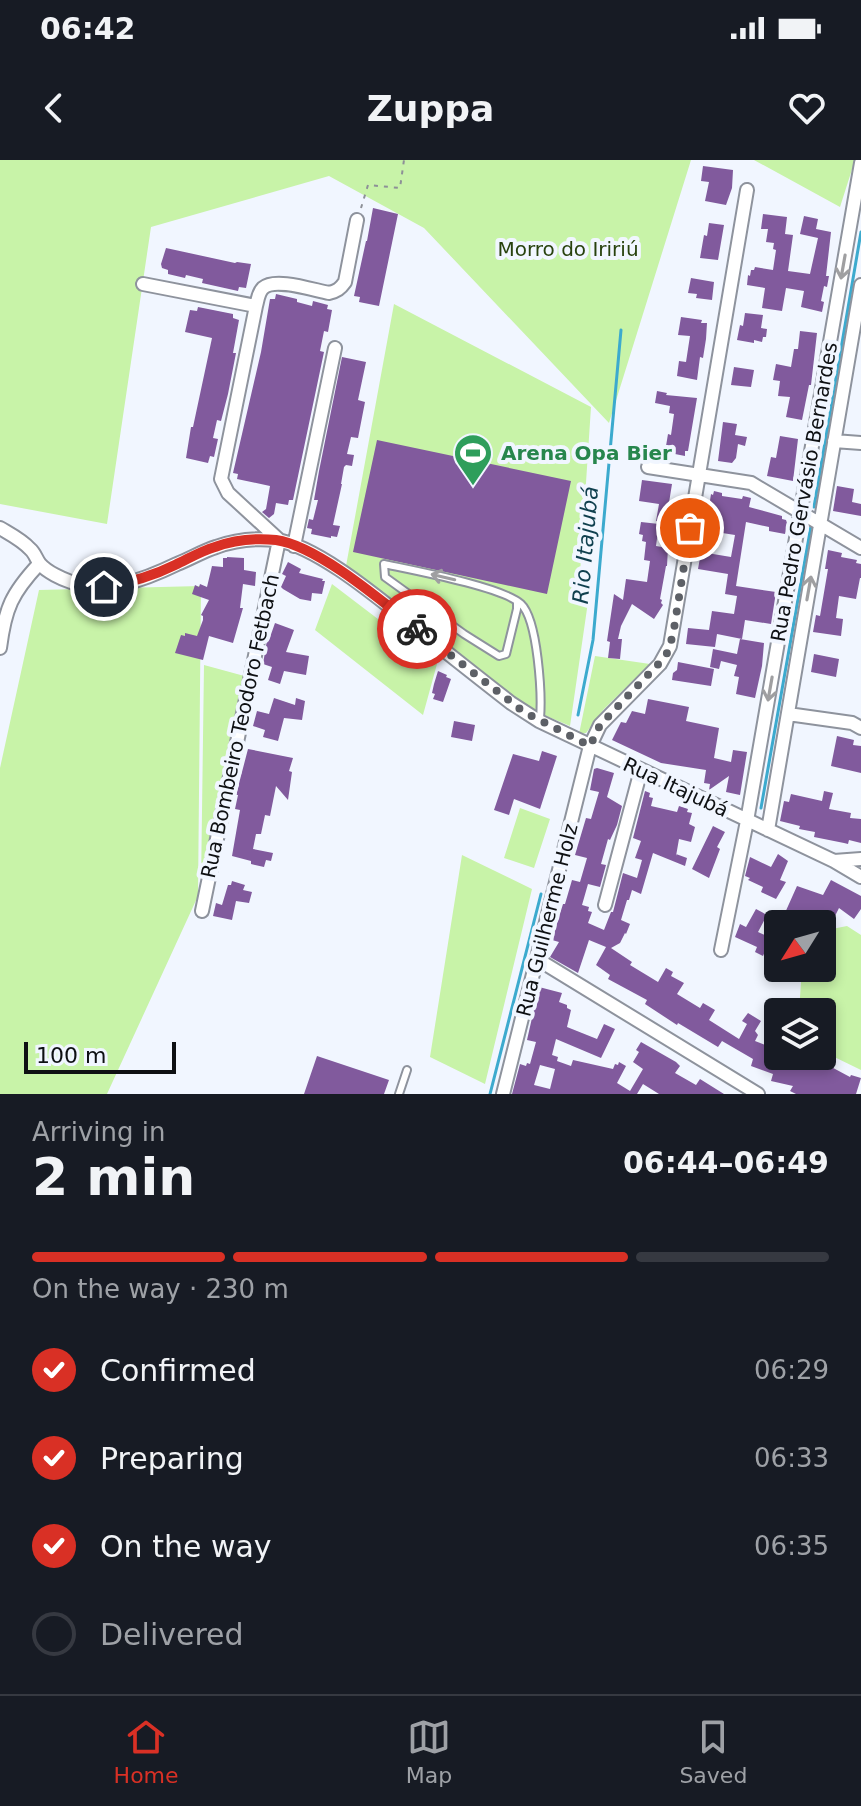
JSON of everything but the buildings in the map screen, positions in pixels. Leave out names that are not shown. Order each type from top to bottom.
[{"type":"street","name":"Rua Pedro Gervásio Bernardes","points":[[721,950],[747,821],[861,163]]},
{"type":"street","name":"Rua Guilherme Holz","points":[[503,1094],[590,746],[600,725],[660,664],[670,646],[747,190]]},
{"type":"street","points":[[279,540],[228,493],[221,479],[256,306],[260,291],[267,284],[276,282],[329,293],[341,288],[345,282],[357,220]]},
{"type":"street","points":[[143,284],[256,306]]},
{"type":"street","name":"Rua Pedro Gervásio Bernardes","points":[[768,830],[861,285]]},
{"type":"street","points":[[294,546],[335,348]]},
{"type":"street","points":[[834,441],[861,443]]},
{"type":"street","points":[[648,467],[700,471],[751,483],[861,548]]},
{"type":"street","name":"Rua Itajubá","points":[[0,528],[28,546],[39,564],[58,576],[84,586],[104,587],[165,570],[213,547],[256,539],[279,540],[315,556],[353,579],[511,703],[539,721],[834,861],[861,859]]},
{"type":"street","name":"Rua Bombeiro Teodoro Fetbach","points":[[202,911],[279,540]]},
{"type":"street","points":[[0,648],[12,600],[20,584],[39,564]]},
{"type":"street","points":[[788,714],[852,723],[861,728]]},
{"type":"street","points":[[605,905],[641,770]]},
{"type":"street","points":[[834,861],[861,877]]},
{"type":"street","points":[[537,959],[758,1094]]},
{"type":"lane","points":[[517,601],[506,654],[499,656],[385,577],[384,564],[499,593],[517,601],[524,607],[538,660],[539,721]]},
{"type":"lane","points":[[399,1094],[407,1070]]},
{"type":"path","points":[[357,220],[368,185],[400,188],[404,160]]},
{"type":"green space","name":"Morro do Iririú","points":[[0,160],[691,160],[609,423],[424,228],[329,176],[151,227],[107,524],[0,504]]},
{"type":"green space","points":[[754,160],[855,160],[840,207]]},
{"type":"green space","name":"Arena Opa Bier","points":[[394,304],[591,407],[579,589],[589,595],[570,726],[518,704],[346,566]]},
{"type":"green space","points":[[332,584],[437,664],[423,715],[315,630]]},
{"type":"green space","points":[[201,586],[198,896],[107,1094],[0,1094],[0,768],[39,590]]},
{"type":"green space","points":[[595,656],[650,664],[604,709],[586,733],[579,734]]},
{"type":"green space","points":[[204,665],[248,677],[201,885]]},
{"type":"green space","points":[[520,808],[550,819],[534,868],[504,858]]},
{"type":"green space","points":[[462,855],[532,889],[485,1084],[430,1057]]},
{"type":"green space","points":[[847,926],[861,935],[861,1070],[836,1058],[836,998],[800,998],[801,982],[836,982],[836,928]]},
{"type":"waterway","points":[[814,507],[861,232]]},
{"type":"waterway","name":"Rio Itajubá","points":[[578,715],[593,640],[621,330]]},
{"type":"waterway","points":[[761,808],[811,526]]},
{"type":"waterway","name":"Rio Itajubá","points":[[490,1094],[541,894]]},
{"type":"way so far","points":[[417,629],[524,712],[590,746],[600,725],[666,656],[673,635],[690,528]]},
{"type":"place","name":"Arena Opa Bier","points":[[473,487]]},
{"type":"route","points":[[104,587],[165,570],[213,547],[256,539],[279,540],[335,568],[417,629]]}]
